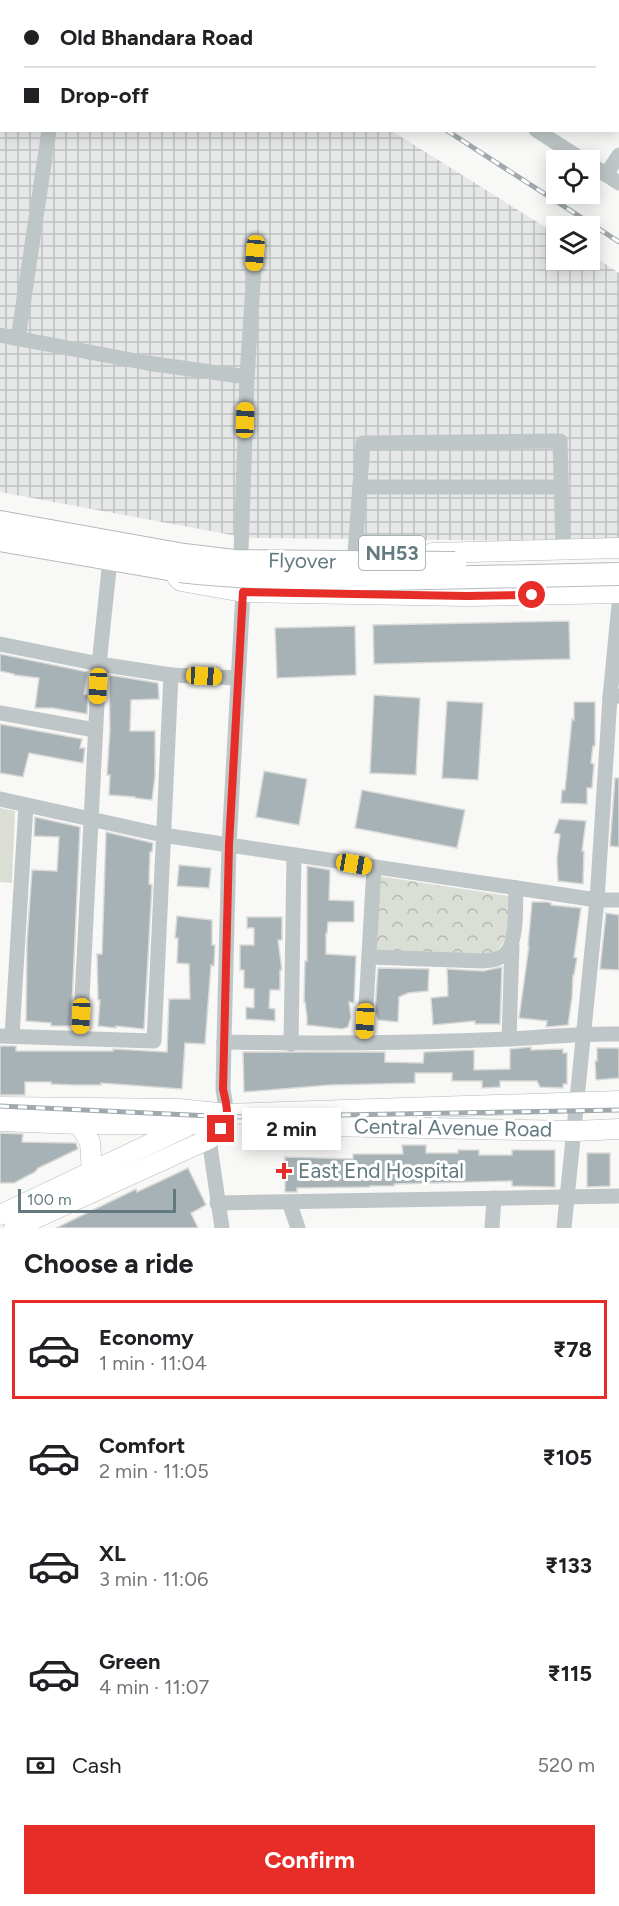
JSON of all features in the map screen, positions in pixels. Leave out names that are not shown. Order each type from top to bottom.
[{"type":"highway","name":"NH53","points":[[0,522],[100,541],[174,561]]},
{"type":"highway","name":"NH53","points":[[0,540],[110,560],[174,561]]},
{"type":"highway","name":"Flyover","points":[[174,561],[537,564],[619,561]]},
{"type":"highway","name":"Flyover","points":[[174,561],[233,577],[480,578],[619,574]]},
{"type":"main road","name":"NH53","points":[[619,548],[355,553],[241,551],[181,545],[174,561],[181,581],[243,592],[467,596],[619,593]]},
{"type":"main road","points":[[0,1107],[179,1109],[213,1119],[619,1101]]},
{"type":"main road","points":[[14,1228],[209,1139],[213,1119]]},
{"type":"main road","points":[[0,1215],[92,1171],[213,1119]]},
{"type":"main road","name":"Central Avenue Road","points":[[0,1121],[79,1124],[213,1119],[575,1131],[619,1129]]},
{"type":"main road","points":[[79,1124],[90,1142],[92,1171]]},
{"type":"street","points":[[18,339],[49,132]]},
{"type":"street","points":[[553,135],[572,150]]},
{"type":"street","points":[[600,171],[613,179],[619,155]]},
{"type":"street","points":[[213,1119],[223,1089],[229,845],[243,592],[241,551],[247,377],[255,253]]},
{"type":"street","points":[[0,335],[147,363],[247,377]]},
{"type":"street","points":[[355,553],[363,443],[560,441],[563,550]]},
{"type":"street","points":[[361,487],[561,487]]},
{"type":"street","points":[[80,1038],[99,664],[110,560]]},
{"type":"street","points":[[564,1228],[615,697],[619,605]]},
{"type":"street","points":[[0,644],[99,664],[171,675],[238,678]]},
{"type":"street","points":[[26,805],[6,1036],[154,1041],[171,675]]},
{"type":"street","points":[[0,713],[95,730]]},
{"type":"street","points":[[0,799],[163,835],[597,900],[619,900]]},
{"type":"street","points":[[291,1044],[294,855]]},
{"type":"street","points":[[364,1042],[374,867]]},
{"type":"street","points":[[509,1039],[516,888]]},
{"type":"street","points":[[369,957],[483,961],[498,959],[507,953],[512,942]]},
{"type":"street","points":[[224,1042],[291,1044],[619,1034]]},
{"type":"street","points":[[209,1139],[222,1228]]},
{"type":"street","points":[[217,1203],[619,1196]]},
{"type":"street","points":[[492,1228],[494,1198]]},
{"type":"street","points":[[289,1202],[298,1228]]},
{"type":"shaded area","points":[[0,132],[394,132],[546,228],[546,270],[600,270],[600,261],[619,273],[619,542],[248,538],[0,492]]},
{"type":"green space","points":[[0,808],[15,811],[12,883],[0,882]]},
{"type":"green space","points":[[378,876],[509,896],[506,937],[497,950],[490,955],[375,951]]},
{"type":"building","points":[[569,621],[570,659],[374,664],[373,625]]},
{"type":"building","points":[[355,626],[356,675],[277,678],[275,628]]},
{"type":"building","points":[[0,654],[88,672],[84,694],[88,695],[87,714],[53,708],[35,708],[39,678],[0,671]]},
{"type":"building","points":[[109,675],[158,683],[159,699],[131,700],[130,731],[155,731],[155,776],[152,800],[109,795],[110,775],[107,775],[110,729]]},
{"type":"building","points":[[374,695],[420,698],[416,775],[370,773]]},
{"type":"building","points":[[447,701],[483,703],[478,780],[442,778]]},
{"type":"building","points":[[574,702],[595,702],[595,746],[593,746],[591,763],[594,764],[592,788],[587,788],[587,804],[561,803],[562,790],[565,790],[572,719],[574,720]]},
{"type":"building","points":[[0,724],[82,739],[80,748],[85,748],[83,763],[29,753],[23,777],[0,773]]},
{"type":"building","points":[[264,771],[307,779],[299,825],[256,817]]},
{"type":"building","points":[[615,778],[619,778],[619,847],[610,846]]},
{"type":"building","points":[[362,790],[465,810],[457,848],[355,828]]},
{"type":"building","points":[[35,817],[80,827],[71,1026],[51,1026],[51,1023],[26,1021],[27,942],[32,870],[57,871],[59,837],[34,836]]},
{"type":"building","points":[[559,819],[586,821],[582,851],[584,851],[583,884],[558,881],[557,859],[560,834],[554,833]]},
{"type":"building","points":[[106,832],[153,843],[152,852],[150,852],[149,884],[152,885],[144,1029],[98,1026],[100,1000],[98,1000],[97,954],[102,954]]},
{"type":"building","points":[[179,865],[211,868],[209,888],[177,886]]},
{"type":"building","points":[[307,866],[330,870],[329,900],[354,901],[354,922],[328,922],[326,933],[326,954],[356,956],[354,1003],[349,1002],[351,1017],[348,1027],[342,1029],[307,1025],[304,1002],[305,961],[307,961]]},
{"type":"building","points":[[532,902],[547,902],[551,905],[581,908],[568,1025],[546,1027],[547,1021],[519,1018],[529,946]]},
{"type":"building","points":[[606,913],[619,915],[619,970],[600,969]]},
{"type":"building","points":[[177,916],[212,920],[212,945],[215,945],[214,966],[211,965],[205,1044],[185,1043],[182,1089],[101,1083],[101,1085],[74,1085],[25,1082],[25,1095],[0,1095],[0,1046],[16,1046],[16,1051],[113,1051],[113,1049],[167,1052],[169,999],[190,999],[189,964],[177,963],[178,938],[175,938]]},
{"type":"building","points":[[247,917],[282,917],[282,940],[278,940],[282,970],[280,970],[280,990],[270,990],[269,1008],[275,1009],[275,1021],[246,1019],[246,1007],[254,1008],[254,989],[244,988],[244,970],[240,970],[240,945],[254,945],[254,928],[247,928]]},
{"type":"building","points":[[502,967],[500,1024],[475,1024],[475,1021],[433,1025],[431,998],[448,996],[447,969],[483,971]]},
{"type":"building","points":[[378,968],[429,969],[428,991],[408,993],[399,997],[398,1022],[378,1020],[375,1012]]},
{"type":"building","points":[[531,1047],[531,1050],[563,1049],[563,1053],[567,1053],[567,1084],[563,1084],[563,1088],[540,1087],[537,1081],[500,1081],[500,1087],[482,1088],[482,1081],[452,1081],[452,1073],[415,1073],[415,1083],[330,1085],[244,1092],[243,1052],[385,1052],[385,1062],[423,1063],[424,1052],[474,1050],[474,1070],[510,1069],[510,1049]]},
{"type":"building","points":[[597,1048],[619,1048],[619,1078],[596,1080]]},
{"type":"building","points":[[0,1133],[23,1134],[22,1142],[76,1143],[78,1149],[38,1168],[35,1172],[14,1183],[0,1183]]},
{"type":"building","points":[[402,1145],[426,1145],[426,1153],[458,1153],[458,1150],[479,1150],[479,1155],[512,1155],[512,1150],[555,1150],[555,1187],[512,1186],[512,1181],[297,1188],[297,1192],[285,1192],[285,1157],[353,1159],[353,1154],[403,1154]]},
{"type":"building","points":[[587,1153],[610,1153],[610,1186],[587,1187]]},
{"type":"building","points":[[188,1168],[206,1205],[191,1213],[198,1228],[56,1228],[136,1189],[137,1192]]},
{"type":"railway","points":[[449,132],[619,242]]},
{"type":"railway","points":[[0,1106],[232,1117],[619,1110]]},
{"type":"place","name":"East End Hospital","points":[[284,1171]]},
{"type":"route","points":[[221,1129],[227,1119],[223,1089],[229,845],[243,592],[532,595]]}]
